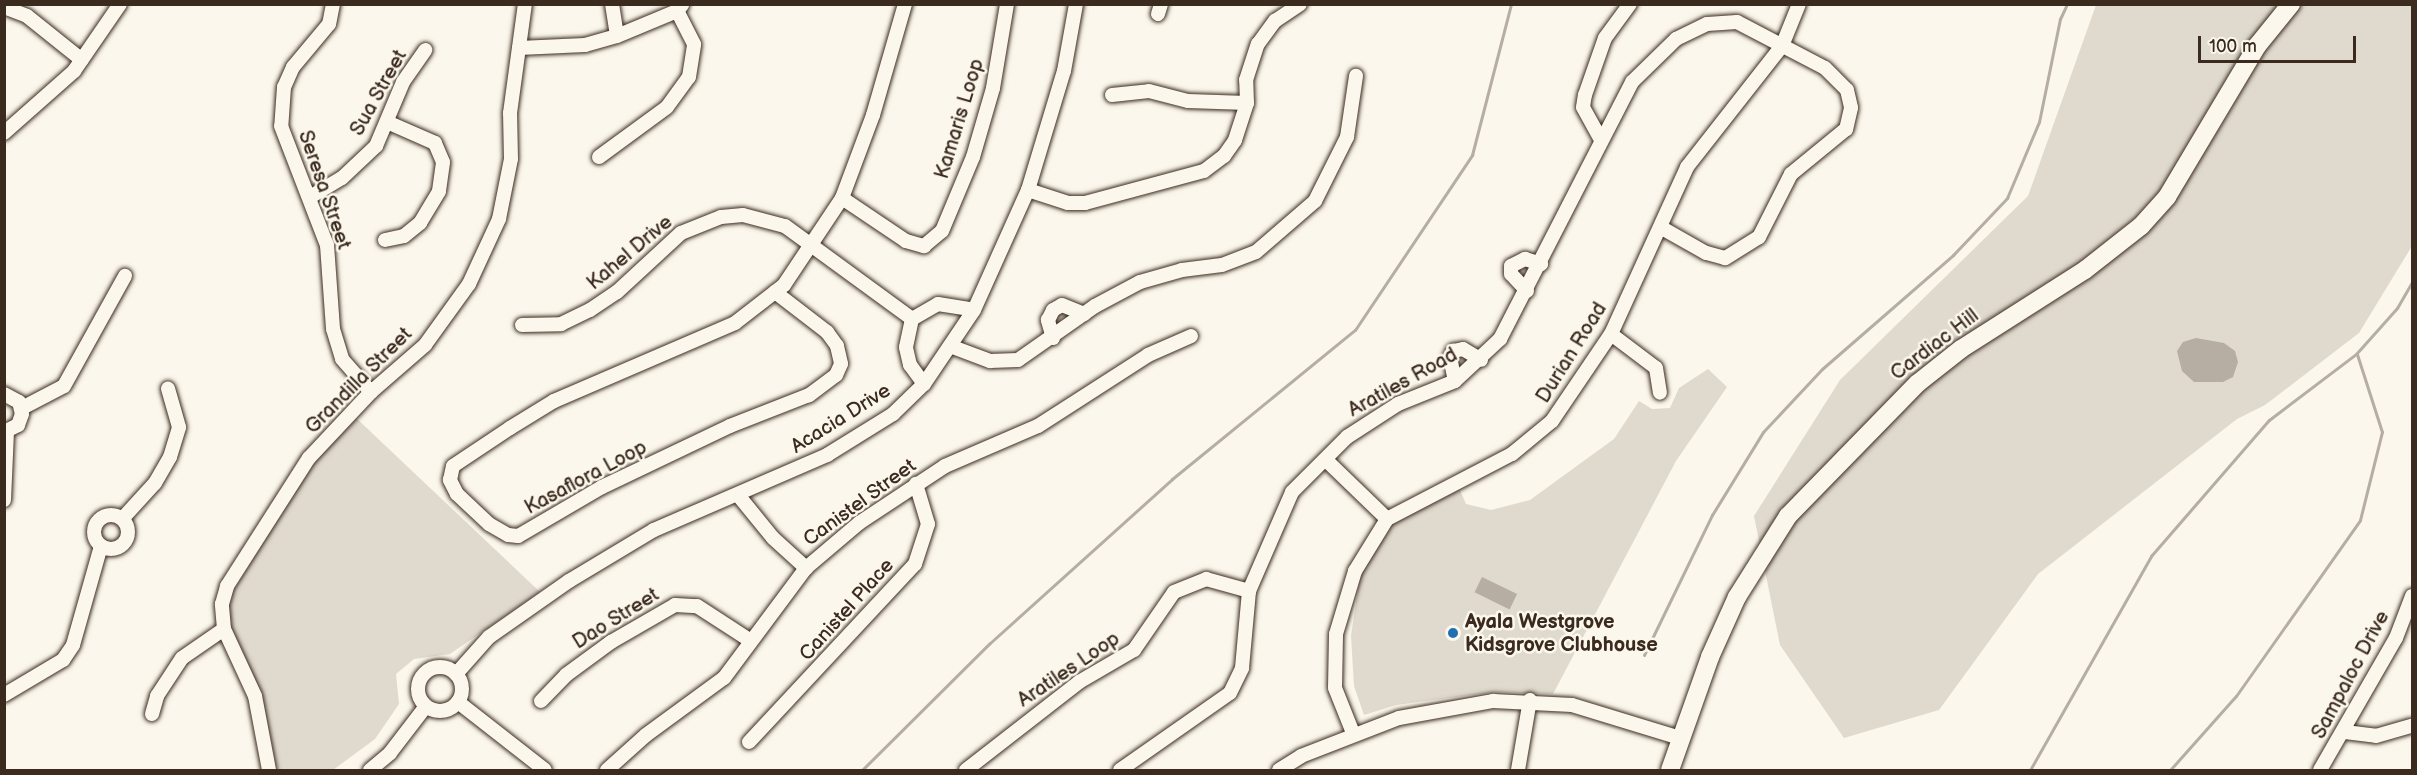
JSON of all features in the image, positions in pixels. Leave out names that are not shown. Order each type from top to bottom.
[{"type":"main road","name":"Cardiac Hill","points":[[1670,771],[1680,738],[1737,597],[1788,516],[1813,486],[1918,383],[1961,349],[2085,270],[2140,225],[2167,197],[2257,46],[2291,4]]},
{"type":"street","points":[[4,133],[26,117],[82,60],[120,4]]},
{"type":"street","name":"Seresa Street","points":[[333,4],[329,24],[293,67],[280,110],[289,154],[310,197],[327,245],[333,329],[342,360],[371,392]]},
{"type":"street","name":"Grandilla Street","points":[[269,771],[255,696],[224,629],[222,604],[226,586],[309,458],[371,392],[425,345],[469,284],[499,219],[511,159],[510,113],[525,4]]},
{"type":"street","points":[[612,4],[617,36]]},
{"type":"street","points":[[814,244],[842,198],[873,116],[905,4]]},
{"type":"street","name":"Kamaris Loop","points":[[842,198],[906,241],[924,246],[942,231],[973,158],[993,88],[1007,4]]},
{"type":"street","name":"Acacia Drive","points":[[456,674],[489,636],[569,581],[654,530],[827,455],[893,414],[924,384],[975,310],[1028,190],[1064,71],[1077,4]]},
{"type":"street","points":[[1028,190],[1068,203],[1084,203],[1204,171],[1224,156],[1234,140],[1247,103],[1246,80],[1258,44],[1275,21],[1300,4]]},
{"type":"street","points":[[1600,138],[1583,107],[1585,95],[1605,38],[1630,4]]},
{"type":"street","name":"Durian Road","points":[[1387,519],[1472,478],[1520,448],[1552,421],[1611,334],[1662,228],[1687,167],[1782,46],[1799,4]]},
{"type":"street","points":[[519,48],[585,45],[617,36],[679,8],[694,44],[688,77],[667,107],[599,157]]},
{"type":"street","points":[[8,9],[27,16],[82,60]]},
{"type":"street","name":"Aratiles Road","points":[[1120,771],[1230,693],[1242,668],[1249,591],[1292,492],[1347,437],[1398,404],[1455,381],[1481,360],[1500,339],[1541,264],[1600,138],[1632,82],[1676,39],[1707,24],[1737,22],[1825,68],[1847,90],[1851,108],[1846,129],[1791,174],[1759,237],[1736,254],[1725,258],[1706,253],[1662,228]]},
{"type":"street","name":"Sua Street","points":[[310,197],[342,178],[376,146],[403,82],[425,50]]},
{"type":"street","points":[[950,346],[990,361],[1018,360],[1053,338],[1084,314],[1140,282],[1182,270],[1222,265],[1256,252],[1315,201],[1347,137],[1356,76]]},
{"type":"street","points":[[1112,95],[1149,91],[1188,100],[1247,103]]},
{"type":"street","points":[[385,240],[404,236],[420,223],[439,191],[443,162],[435,143],[387,122]]},
{"type":"street","name":"Kahel Drive","points":[[522,325],[561,324],[590,310],[624,287],[681,233],[721,217],[766,218],[814,244],[912,319]]},
{"type":"street","name":"Kasaflora Loop","points":[[775,292],[827,332],[837,346],[841,364],[836,375],[809,395],[730,426],[602,487],[518,536],[508,535],[489,524],[457,494],[450,480],[453,466],[519,423],[576,391],[735,323],[775,292],[814,244]]},
{"type":"street","points":[[1527,291],[1511,274],[1510,266],[1525,259],[1541,264]]},
{"type":"street","points":[[22,408],[64,386],[125,276]]},
{"type":"street","points":[[924,384],[910,365],[906,347],[912,319],[938,303],[975,310]]},
{"type":"street","points":[[1053,338],[1048,320],[1053,310],[1062,305],[1084,314]]},
{"type":"street","points":[[1611,334],[1656,368],[1660,393]]},
{"type":"street","name":"Canistel Street","points":[[607,771],[646,735],[716,685],[806,568],[916,484],[988,444],[1061,414],[1148,355],[1191,336]]},
{"type":"street","points":[[1455,381],[1450,358],[1454,350],[1463,349],[1481,360]]},
{"type":"street","points":[[123,518],[154,483],[170,457],[178,427],[168,389]]},
{"type":"street","points":[[4,394],[14,397],[22,408],[21,420],[6,432],[4,500]]},
{"type":"street","points":[[1326,460],[1387,519],[1355,571],[1336,634],[1335,688],[1353,733]]},
{"type":"street","name":"Canistel Place","points":[[749,742],[915,564],[928,524],[916,484]]},
{"type":"street","points":[[738,495],[772,538],[806,568]]},
{"type":"street","points":[[108,514],[123,518],[128,532],[125,541],[116,548],[101,546],[94,536],[97,520],[108,514]]},
{"type":"street","points":[[4,695],[63,660],[73,645],[101,546]]},
{"type":"street","name":"Aratiles Loop","points":[[966,771],[1079,682],[1134,650],[1174,592],[1206,579],[1249,591]]},
{"type":"street","name":"Sampaloc Drive","points":[[2320,771],[2345,732],[2397,638],[2412,596]]},
{"type":"street","name":"Dao Street","points":[[541,700],[567,675],[611,642],[675,605],[697,606],[751,641]]},
{"type":"street","points":[[152,714],[157,696],[182,658],[224,629]]},
{"type":"street","points":[[445,667],[456,674],[462,686],[458,702],[444,711],[426,706],[418,690],[426,672],[445,667]]},
{"type":"street","points":[[1279,771],[1300,756],[1353,733],[1438,708],[1530,700],[1613,716],[1680,738]]},
{"type":"street","points":[[1518,771],[1530,700]]},
{"type":"street","points":[[458,702],[545,771]]},
{"type":"street","points":[[370,771],[390,753],[426,706]]},
{"type":"street","points":[[2345,732],[2376,736],[2412,727]]},
{"type":"shaded area","points":[[2096,5],[2412,5],[2412,246],[2359,333],[2265,405],[2237,419],[2038,574],[1939,710],[1844,738],[1780,645],[1754,516],[1840,380],[2028,196]]},
{"type":"shaded area","points":[[2196,338],[2224,343],[2235,351],[2238,362],[2233,377],[2223,382],[2194,382],[2182,371],[2177,351],[2183,342]]},
{"type":"shaded area","points":[[1708,369],[1727,387],[1676,461],[1553,694],[1495,692],[1396,705],[1364,715],[1354,686],[1351,636],[1360,576],[1392,524],[1459,488],[1466,504],[1491,510],[1530,500],[1614,439],[1639,401],[1652,409],[1670,408],[1679,388]]},
{"type":"shaded area","points":[[354,416],[540,592],[450,654],[414,659],[396,674],[399,704],[375,739],[333,770],[277,770],[261,692],[226,628],[230,586],[312,461]]},
{"type":"shaded area","points":[[1482,577],[1517,594],[1510,609],[1475,592]]},
{"type":"waterway","points":[[862,770],[990,643],[1172,479],[1355,330],[1472,155],[1511,4]]},
{"type":"waterway","points":[[1644,655],[1712,515],[1763,432],[1822,369],[1953,255],[2007,198],[2039,122],[2060,19],[2067,4]]},
{"type":"waterway","points":[[2030,770],[2151,556],[2269,420],[2356,354],[2397,308],[2412,282]]},
{"type":"waterway","points":[[2170,770],[2236,696],[2360,520],[2382,432],[2357,354]]},
{"type":"place","name":"Ayala Westgrove Kidsgrove Clubhouse","points":[[1453,633]]}]
